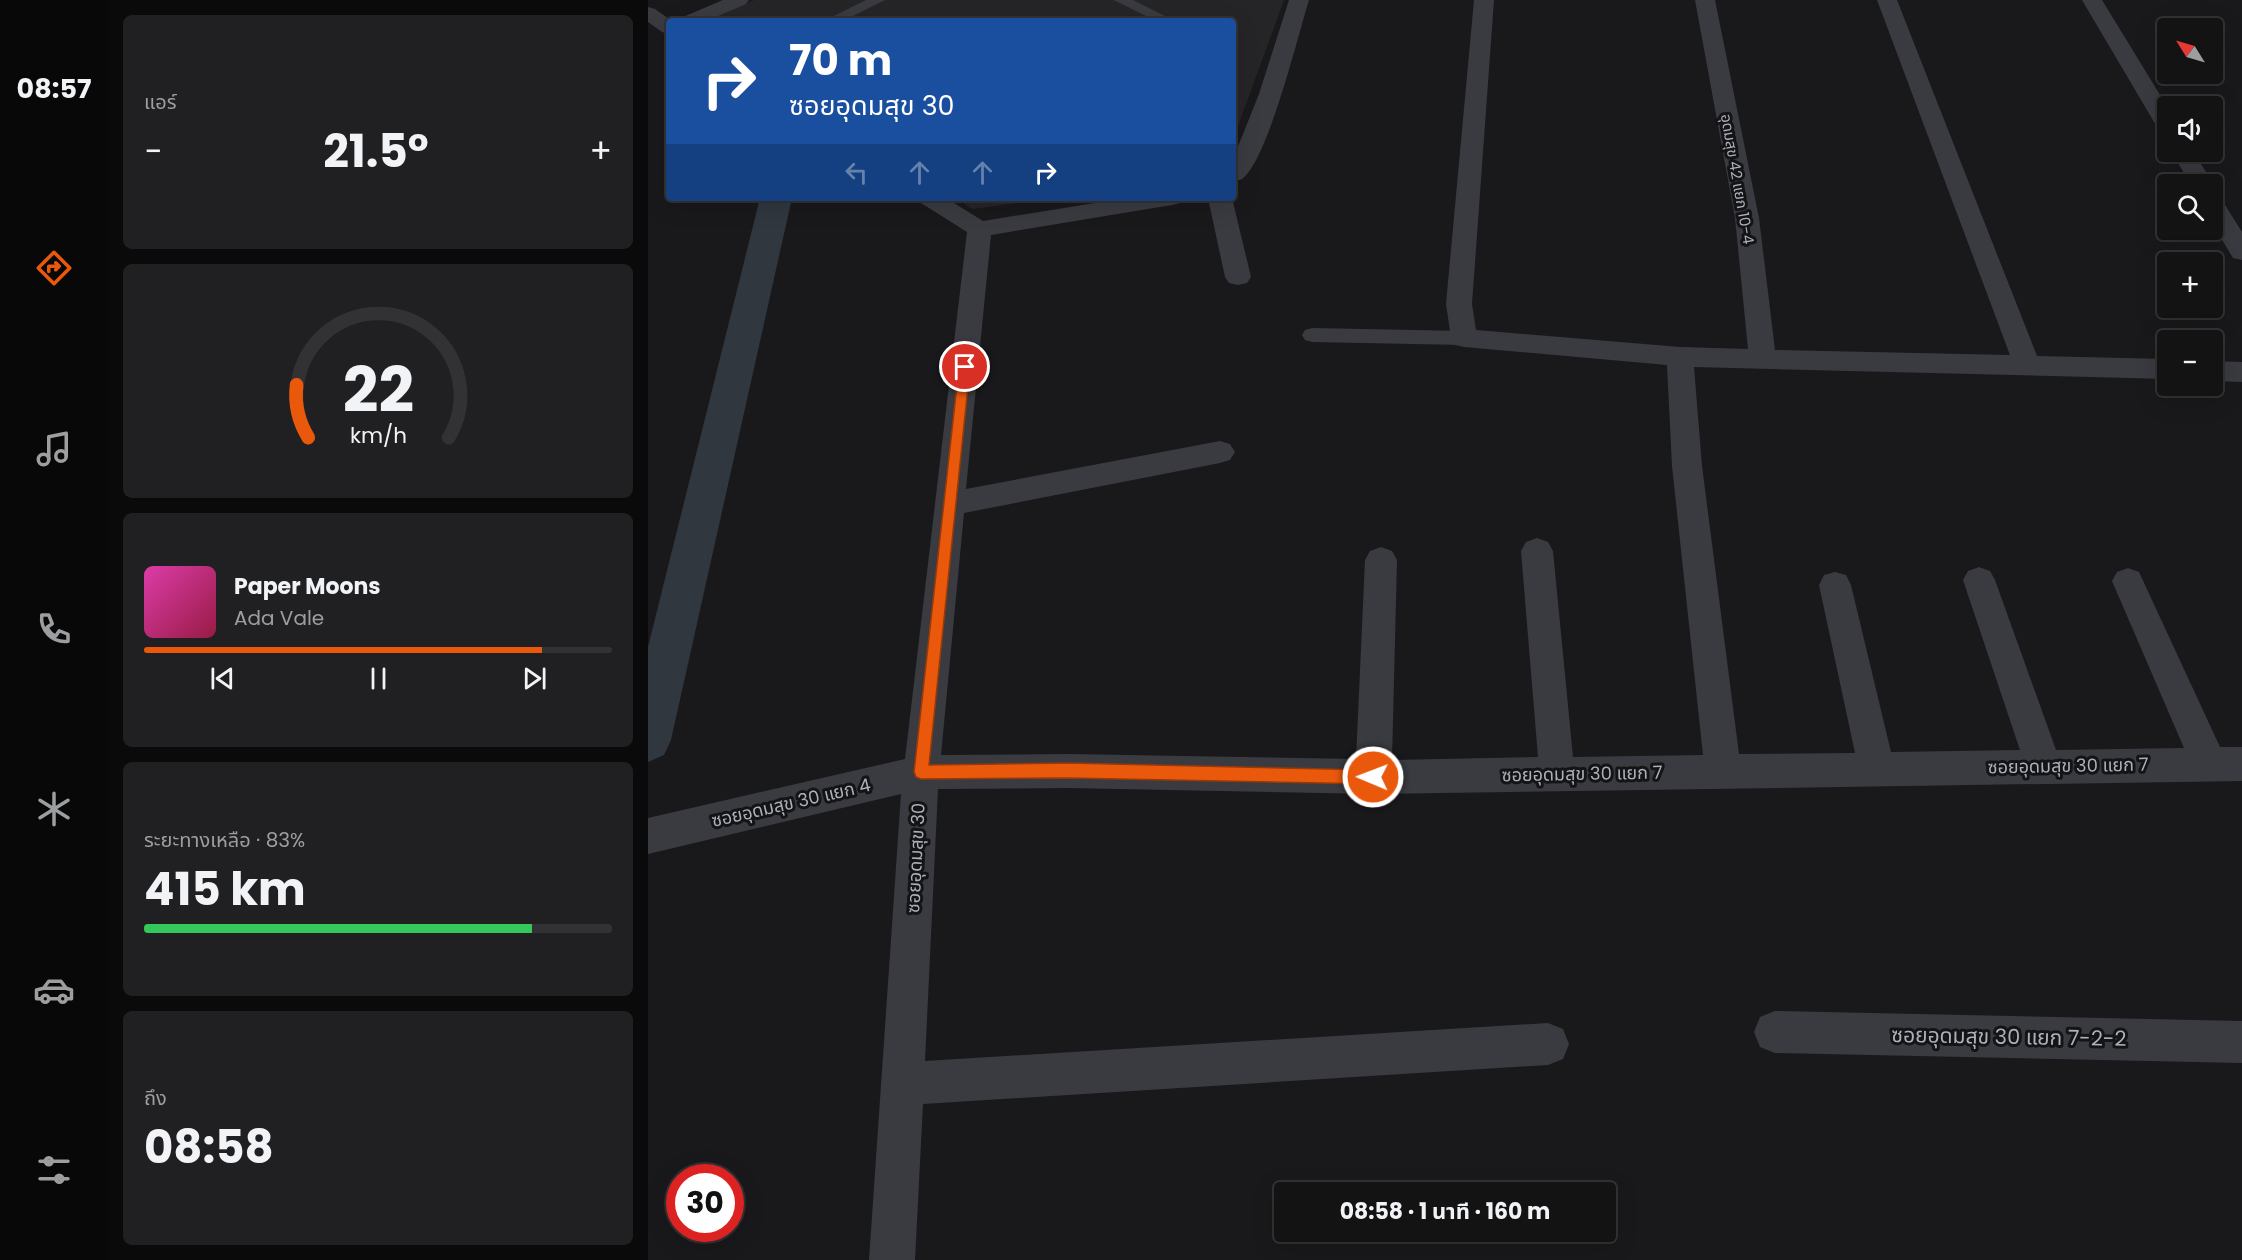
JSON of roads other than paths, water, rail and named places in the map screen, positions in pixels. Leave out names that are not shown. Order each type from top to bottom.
[{"type":"street","points":[[697,18],[739,0]]},
{"type":"street","points":[[1236,173],[1240,170],[1253,145],[1299,0]]},
{"type":"street","points":[[1484,0],[1459,304],[1464,338],[1680,357],[2157,369]]},
{"type":"street","name":"อุดมสุข 42 แยก 10-4","points":[[1705,0],[1747,218],[1763,359]]},
{"type":"street","points":[[1887,0],[2027,364]]},
{"type":"street","points":[[2092,0],[2157,109]]},
{"type":"street","points":[[648,14],[666,27]]},
{"type":"street","points":[[648,40],[666,31]]},
{"type":"street","points":[[934,201],[979,229],[1153,201]]},
{"type":"street","points":[[1221,201],[1238,277]]},
{"type":"street","points":[[2223,220],[2242,252]]},
{"type":"street","name":"ซอยอุดมสุข 30","points":[[892,1260],[921,772],[979,229]]},
{"type":"street","points":[[1680,357],[1687,466],[1723,772]]},
{"type":"street","points":[[2223,371],[2242,372]]},
{"type":"street","points":[[950,504],[1220,452]]},
{"type":"street","points":[[1537,551],[1557,774]]},
{"type":"street","points":[[1373,777],[1381,560]]},
{"type":"street","points":[[1979,580],[2044,767]]},
{"type":"street","points":[[2128,581],[2226,764]]},
{"type":"street","points":[[1835,585],[1877,769]]},
{"type":"street","name":"ซอยอุดมสุข 30 แยก 7","points":[[921,772],[1068,771],[1373,777],[2226,764]]},
{"type":"street","name":"ซอยอุดมสุข 30 แยก 4","points":[[654,835],[921,772]]},
{"type":"street","name":"ซอยอุดมสุข 30 แยก 7-2-2","points":[[1775,1032],[2242,1042]]},
{"type":"street","points":[[903,1084],[1548,1044]]},
{"type":"lane","points":[[838,18],[878,0]]},
{"type":"lane","points":[[1121,0],[1161,18]]},
{"type":"lane","points":[[1312,335],[1464,338]]},
{"type":"waterway","points":[[648,740],[775,201]]}]
